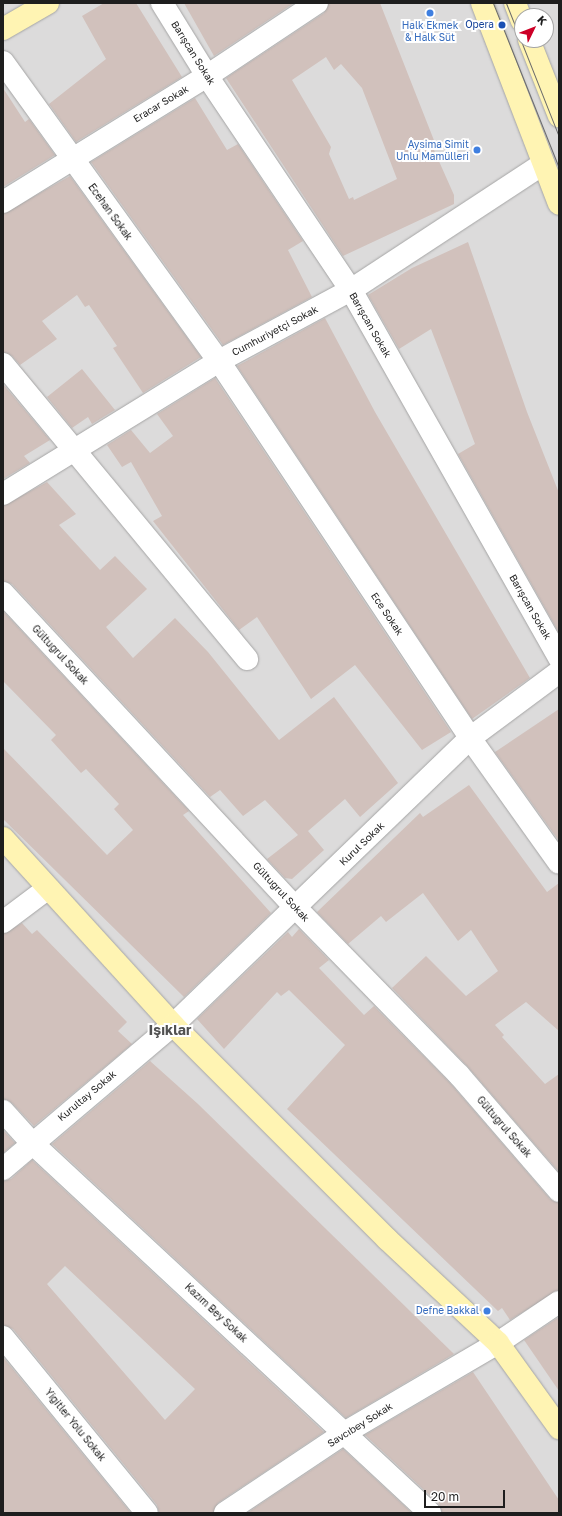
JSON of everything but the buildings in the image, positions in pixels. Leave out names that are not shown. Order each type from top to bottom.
[{"type":"main road","points":[[3,29],[48,3]]},
{"type":"main road","points":[[482,3],[559,204]]},
{"type":"main road","points":[[533,48],[559,116]]},
{"type":"main road","points":[[3,838],[47,889],[173,1025],[387,1239],[498,1343],[559,1428]]},
{"type":"street","name":"Barışcan Sokak","points":[[162,3],[207,76],[351,290],[559,658]]},
{"type":"street","name":"Eracar Sokak","points":[[3,202],[70,159],[207,76],[317,3]]},
{"type":"street","name":"Ecehan Sokak","points":[[3,62],[70,159],[219,361]]},
{"type":"street","name":"Cumhuriyetçi Sokak","points":[[3,494],[219,361],[351,290],[543,164]]},
{"type":"street","name":"Ece Sokak","points":[[219,361],[470,738],[559,863]]},
{"type":"street","points":[[3,364],[76,449],[247,659]]},
{"type":"street","name":"Gültuğrul Sokak","points":[[3,593],[296,908],[459,1075],[559,1191]]},
{"type":"street","name":"Kurul Sokak","points":[[173,1025],[296,908],[470,738],[559,672]]},
{"type":"street","points":[[3,922],[47,889]]},
{"type":"street","name":"Kurultay Sokak","points":[[3,1169],[31,1142],[173,1025]]},
{"type":"street","name":"Kazım Bey Sokak","points":[[3,1111],[31,1142],[346,1432],[430,1513]]},
{"type":"street","name":"Savcıbey Sokak","points":[[225,1513],[346,1432],[498,1343],[559,1302]]},
{"type":"street","name":"Yiğitler Yolu Sokak","points":[[3,1337],[147,1513]]},
{"type":"shaded area","points":[[3,3],[559,3],[559,1513],[3,1513]]},
{"type":"tram line","points":[[493,3],[559,168]]},
{"type":"tram line","points":[[506,3],[559,137]]},
{"type":"place","name":"Halk Ekmek & Halk Süt","points":[[430,13]]},
{"type":"place","name":"Opera","points":[[502,25]]},
{"type":"place","name":"Aysima Simit Unlu Mamülleri","points":[[477,150]]},
{"type":"place","name":"Defne Bakkal","points":[[487,1311]]},
{"type":"district","name":"Işıklar","points":[[170,1030]]}]
